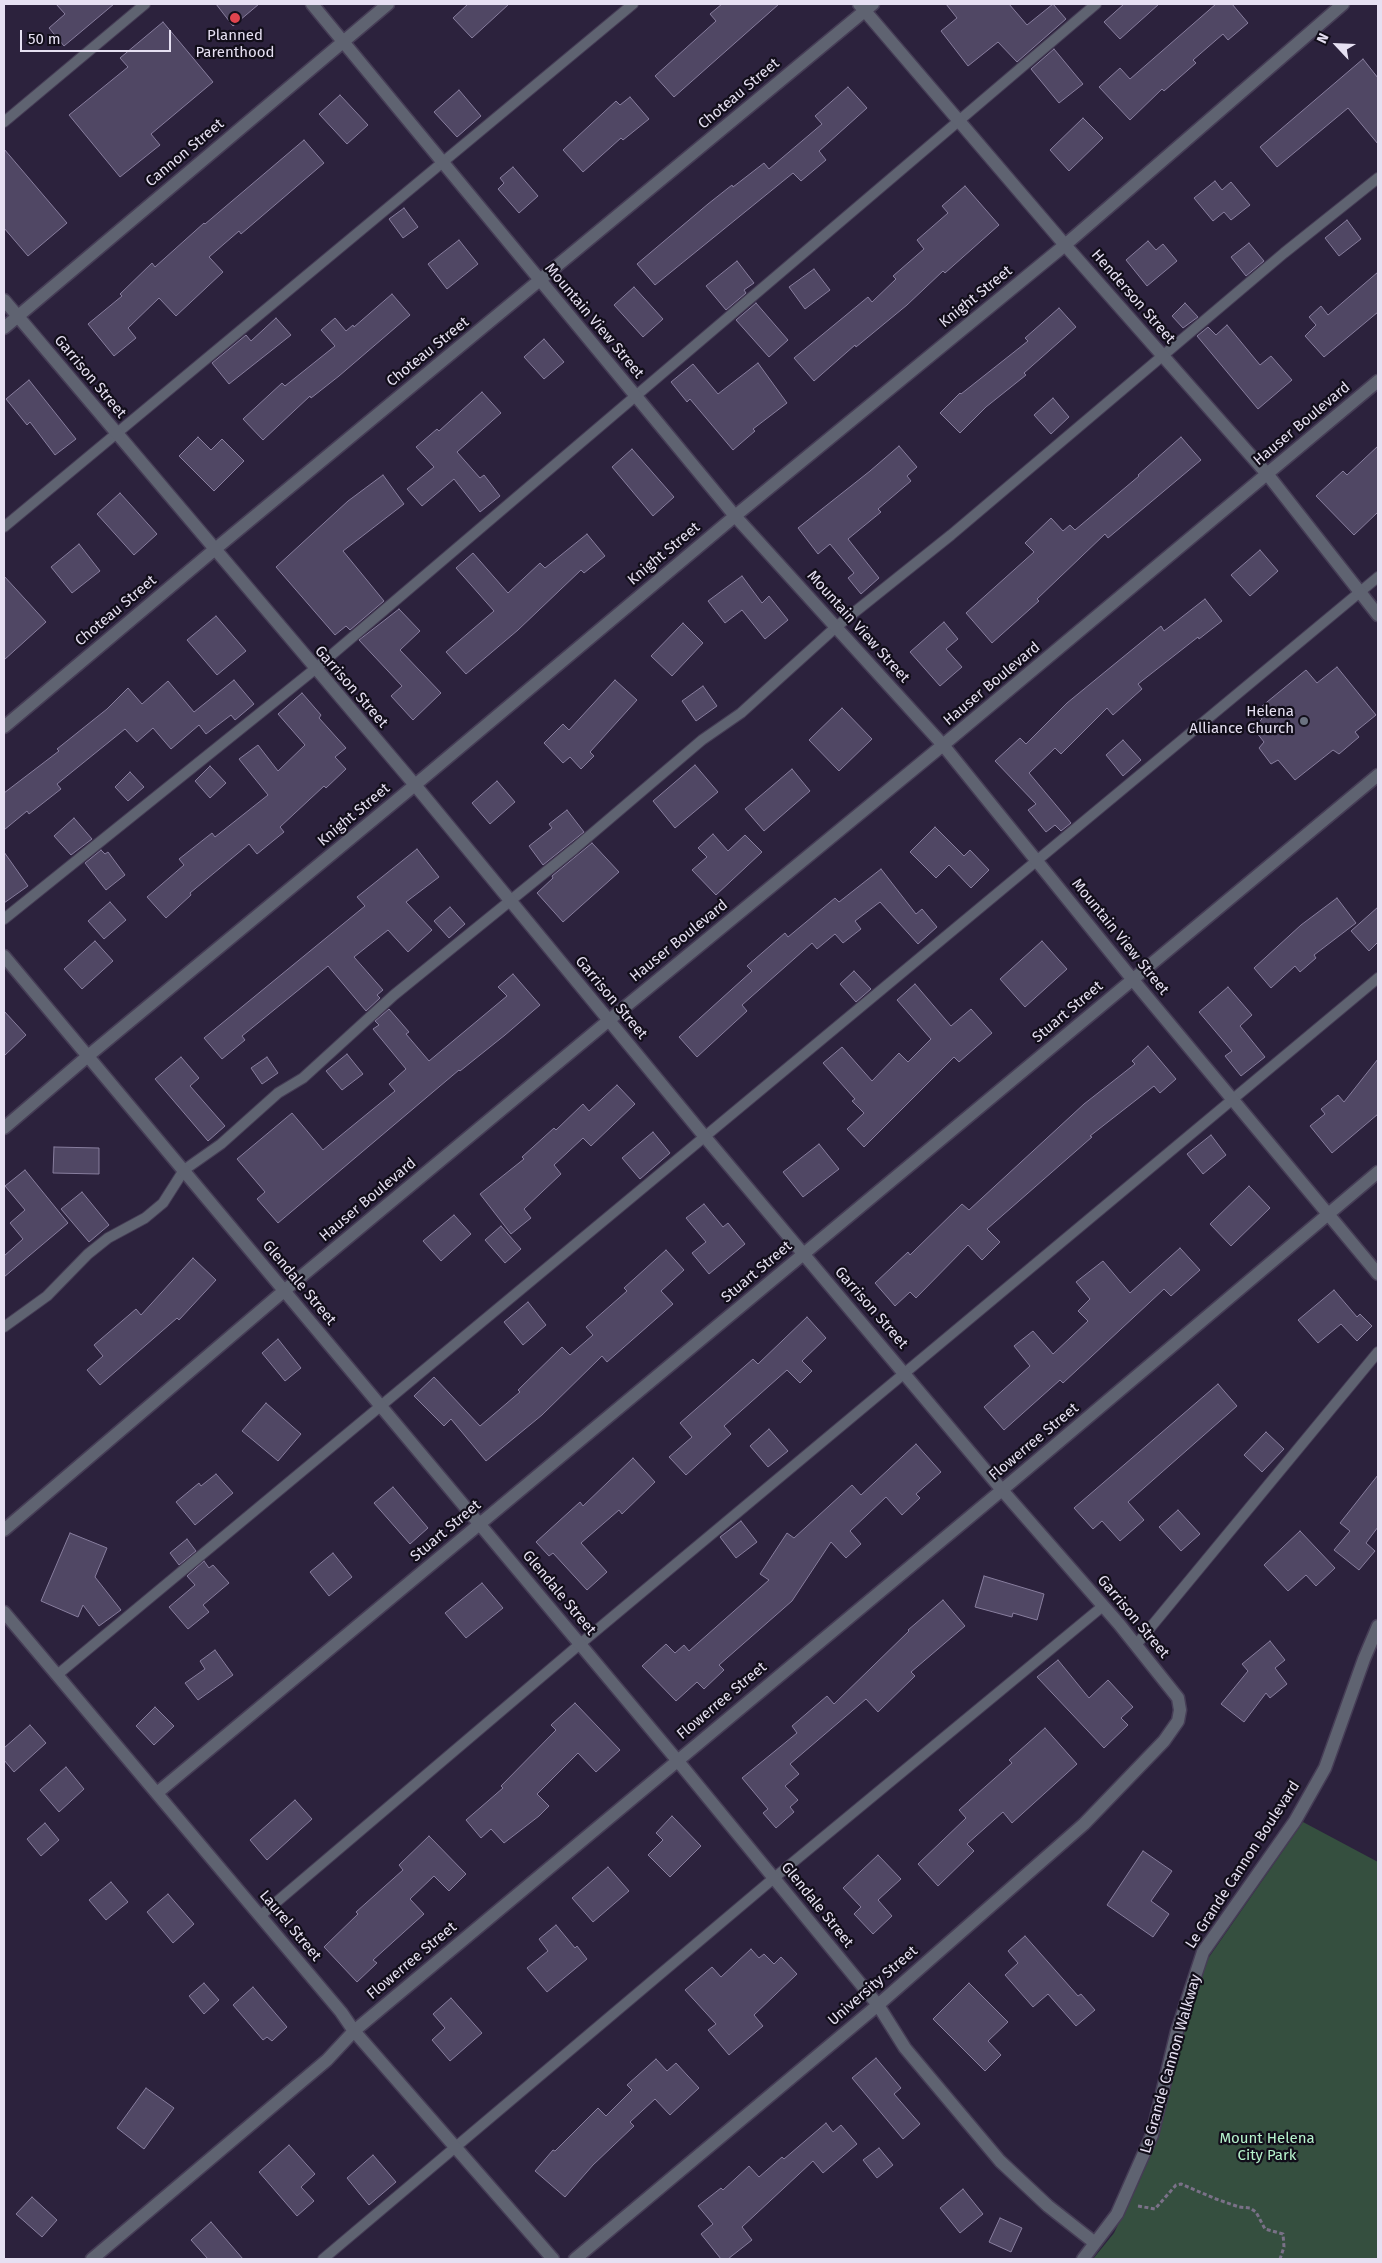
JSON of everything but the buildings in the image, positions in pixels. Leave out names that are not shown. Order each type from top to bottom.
[{"type":"street","name":"Mountain View Street","points":[[312,4],[735,516],[943,746],[1133,980],[1378,1274]]},
{"type":"street","name":"Cannon Street","points":[[4,328],[388,4]]},
{"type":"street","name":"Knight Street","points":[[4,1128],[735,516],[1066,245],[1343,4]]},
{"type":"street","name":"Henderson Street","points":[[866,6],[958,120],[1268,475],[1378,615]]},
{"type":"street","name":"Choteau Street","points":[[4,727],[214,550],[540,281],[866,6]]},
{"type":"street","name":"Garrison Street","points":[[4,300],[415,785],[608,1021],[905,1372],[1002,1490],[1136,1645],[1178,1698],[1180,1710],[1178,1721]]},
{"type":"street","name":"Hauser Boulevard","points":[[4,1530],[285,1290],[608,1021],[943,746],[1378,381]]},
{"type":"street","name":"Stuart Street","points":[[158,1793],[1378,775]]},
{"type":"street","name":"Glendale Street","points":[[4,956],[677,1760],[878,2005],[905,2048],[1000,2161],[1048,2206],[1095,2243]]},
{"type":"street","name":"Flowerree Street","points":[[92,2259],[327,2060],[354,2031],[1002,1490],[1378,1172]]},
{"type":"street","name":"Laurel Street","points":[[4,1612],[158,1793],[354,2031],[553,2259]]},
{"type":"street","name":"Le Grande Cannon Boulevard","points":[[1083,2259],[1116,2214],[1152,2135],[1177,2031],[1203,1952],[1295,1821],[1325,1768],[1364,1659],[1378,1626]]},
{"type":"street","name":"University Street","points":[[575,2259],[878,2005],[1084,1824],[1164,1741],[1178,1721]]},
{"type":"lane","points":[[4,122],[144,4]]},
{"type":"lane","points":[[4,527],[634,4]]},
{"type":"lane","points":[[4,919],[315,669],[637,397],[958,120],[1096,4]]},
{"type":"lane","points":[[4,1327],[47,1296],[88,1254],[108,1238],[145,1218],[163,1203],[184,1170],[221,1144],[278,1093],[303,1078],[394,995],[574,849],[702,740],[741,713],[836,627],[951,536],[1284,253],[1378,178]]},
{"type":"lane","points":[[57,1675],[1378,577]]},
{"type":"lane","points":[[260,1916],[580,1644],[1378,978]]},
{"type":"lane","points":[[1136,1645],[1378,1352]]},
{"type":"lane","points":[[323,2259],[774,1878],[1103,1606]]},
{"type":"path","points":[[1138,2199],[1136,2205],[1155,2209],[1176,2185],[1181,2184],[1216,2199],[1239,2207],[1250,2208],[1256,2212],[1265,2229],[1283,2234],[1284,2247],[1280,2259]]},
{"type":"green space","name":"Mount Helena City Park","points":[[1303,1822],[1378,1862],[1378,2259],[1093,2259],[1114,2233],[1139,2182],[1162,2112],[1185,2021],[1207,1960]]},
{"type":"place","name":"Planned Parenthood","points":[[235,18]]},
{"type":"place","name":"Helena Alliance Church","points":[[1304,721]]}]
